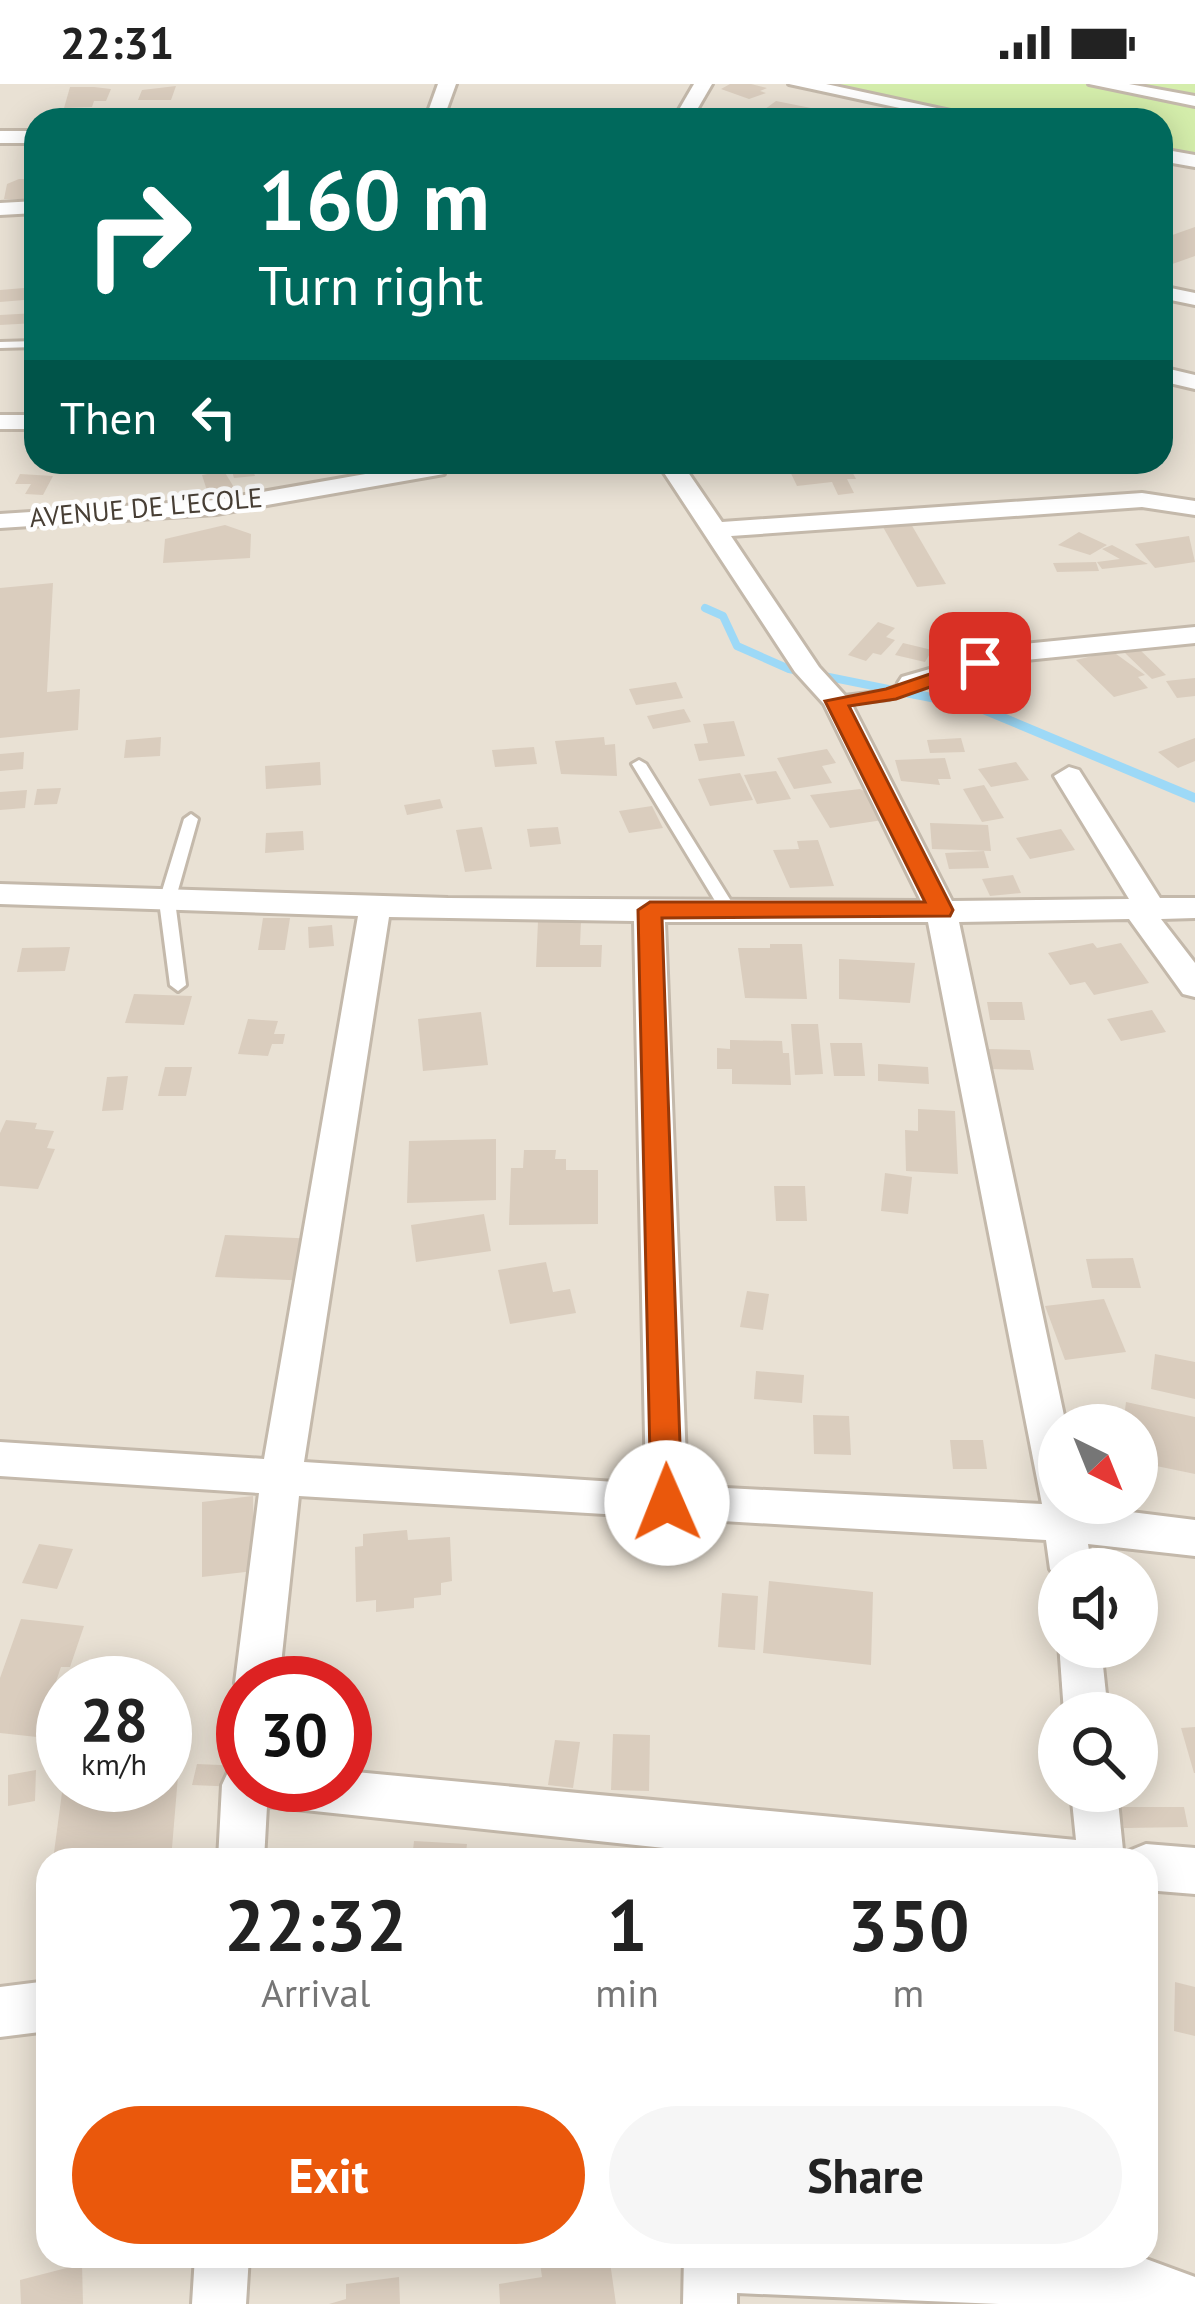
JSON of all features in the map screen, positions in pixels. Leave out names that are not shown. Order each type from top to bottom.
[{"type":"street","points":[[798,84],[906,108]]},
{"type":"street","points":[[1098,84],[1195,101]]},
{"type":"street","name":"AVENUE DE L'ECOLE","points":[[0,521],[216,507],[406,474]]},
{"type":"street","points":[[677,474],[809,672],[836,701],[941,910],[1041,1404]]},
{"type":"street","points":[[716,530],[1142,500],[1195,508]]},
{"type":"street","points":[[898,689],[1013,653],[1195,635]]},
{"type":"street","points":[[1069,776],[1144,909],[1195,986]]},
{"type":"street","points":[[0,894],[376,909],[731,914],[1195,908]]},
{"type":"street","points":[[260,1656],[281,1478],[376,909]]},
{"type":"street","points":[[650,910],[667,1503]]},
{"type":"street","points":[[0,1459],[667,1503],[1038,1505]]},
{"type":"street","points":[[1139,1524],[1195,1538]]},
{"type":"street","points":[[372,1799],[724,1846],[773,1848]]},
{"type":"street","points":[[242,1848],[244,1812]]},
{"type":"street","points":[[1096,1812],[1100,1848]]},
{"type":"street","points":[[1158,1868],[1195,1871]]},
{"type":"street","points":[[0,2012],[36,2008]]},
{"type":"street","points":[[219,2304],[221,2268]]},
{"type":"street","points":[[710,2275],[1138,2281],[1195,2303]]},
{"type":"lane","points":[[836,701],[898,689]]},
{"type":"lane","points":[[639,764],[731,914]]},
{"type":"lane","points":[[178,985],[167,902],[191,819]]},
{"type":"shaded area","points":[[0,84],[811,84],[808,91],[894,108],[24,108],[24,474],[1173,474],[1173,163],[1195,168],[1195,2304],[0,2304]]},
{"type":"green space","points":[[811,84],[1195,84],[1195,168],[1173,163],[1173,108],[896,108],[807,90]]},
{"type":"building","points":[[730,84],[767,88],[760,91],[766,93],[749,99],[721,89]]},
{"type":"building","points":[[176,86],[171,100],[138,100],[142,90]]},
{"type":"building","points":[[70,87],[111,89],[106,101],[94,101],[92,107],[64,108]]},
{"type":"building","points":[[776,101],[811,108],[766,108]]},
{"type":"building","points":[[24,179],[24,199],[4,199],[7,184]]},
{"type":"building","points":[[1195,227],[1195,256],[1173,264],[1173,235]]},
{"type":"building","points":[[24,288],[24,300],[0,302],[0,290]]},
{"type":"building","points":[[24,314],[24,324],[0,325],[0,315]]},
{"type":"building","points":[[20,474],[53,476],[43,495],[25,494],[31,484],[15,484]]},
{"type":"building","points":[[226,474],[238,494],[210,500],[202,475]]},
{"type":"building","points":[[791,474],[853,474],[856,479],[847,479],[854,493],[838,495],[832,482],[797,486]]},
{"type":"building","points":[[911,524],[946,584],[917,587],[883,527]]},
{"type":"building","points":[[225,525],[251,534],[250,558],[163,563],[165,539]]},
{"type":"building","points":[[1079,532],[1107,545],[1090,555],[1058,545]]},
{"type":"building","points":[[1189,536],[1195,562],[1155,568],[1135,544]]},
{"type":"building","points":[[1112,545],[1148,564],[1102,569],[1097,562],[1120,559],[1102,549]]},
{"type":"building","points":[[1096,562],[1099,571],[1057,572],[1053,563]]},
{"type":"building","points":[[53,583],[47,692],[80,689],[78,730],[0,738],[0,588]]},
{"type":"building","points":[[878,622],[895,628],[886,637],[895,640],[881,655],[873,653],[866,661],[848,655]]},
{"type":"building","points":[[964,638],[1003,640],[1004,653],[965,651]]},
{"type":"building","points":[[903,643],[932,650],[925,662],[895,655]]},
{"type":"building","points":[[1138,648],[1166,675],[1152,679],[1124,652]]},
{"type":"building","points":[[1112,651],[1145,675],[1138,677],[1148,688],[1114,697],[1076,660]]},
{"type":"building","points":[[1195,678],[1195,696],[1177,698],[1166,681]]},
{"type":"building","points":[[676,682],[683,698],[636,705],[629,689]]},
{"type":"building","points":[[684,709],[691,722],[653,729],[647,716]]},
{"type":"building","points":[[734,721],[745,756],[699,761],[694,744],[708,743],[703,724]]},
{"type":"building","points":[[161,737],[160,756],[124,758],[126,740]]},
{"type":"building","points":[[604,737],[605,745],[615,744],[617,776],[561,774],[555,741]]},
{"type":"building","points":[[961,738],[965,752],[930,753],[927,740]]},
{"type":"building","points":[[1195,738],[1195,761],[1178,768],[1158,752]]},
{"type":"building","points":[[534,747],[537,764],[495,767],[492,750]]},
{"type":"building","points":[[827,749],[836,763],[822,766],[832,783],[794,789],[777,758]]},
{"type":"building","points":[[24,752],[23,769],[0,771],[0,754]]},
{"type":"building","points":[[945,758],[951,779],[938,779],[940,785],[901,781],[895,760]]},
{"type":"building","points":[[320,762],[321,785],[266,789],[265,766]]},
{"type":"building","points":[[1016,762],[1029,780],[991,787],[978,769]]},
{"type":"building","points":[[776,771],[791,799],[757,804],[744,775]]},
{"type":"building","points":[[740,773],[753,800],[710,806],[698,779]]},
{"type":"building","points":[[984,785],[1004,818],[982,822],[963,789]]},
{"type":"building","points":[[61,788],[57,804],[34,805],[37,789]]},
{"type":"building","points":[[860,789],[870,794],[883,820],[830,828],[810,795]]},
{"type":"building","points":[[27,790],[25,808],[0,810],[0,792]]},
{"type":"building","points":[[440,799],[443,808],[407,815],[404,805]]},
{"type":"building","points":[[652,806],[663,828],[629,833],[619,811]]},
{"type":"building","points":[[930,823],[988,825],[991,851],[932,849]]},
{"type":"building","points":[[482,827],[492,869],[465,872],[456,830]]},
{"type":"building","points":[[558,827],[561,844],[530,847],[527,829]]},
{"type":"building","points":[[1061,829],[1075,850],[1030,859],[1016,838]]},
{"type":"building","points":[[303,831],[304,850],[265,853],[266,833]]},
{"type":"building","points":[[818,840],[834,886],[790,888],[773,850],[799,849],[797,841]]},
{"type":"building","points":[[984,851],[989,868],[949,869],[945,853]]},
{"type":"building","points":[[1013,875],[1021,893],[990,896],[982,879]]},
{"type":"building","points":[[263,918],[290,918],[285,950],[258,950]]},
{"type":"building","points":[[538,921],[581,921],[580,945],[602,945],[601,967],[536,967]]},
{"type":"building","points":[[332,925],[334,946],[309,948],[308,927]]},
{"type":"building","points":[[1093,943],[1097,948],[1121,943],[1149,983],[1094,995],[1085,982],[1070,985],[1048,953]]},
{"type":"building","points":[[770,944],[802,944],[807,999],[745,998],[738,948],[770,948]]},
{"type":"building","points":[[70,947],[65,971],[17,972],[22,948]]},
{"type":"building","points":[[839,959],[915,963],[910,1003],[839,999]]},
{"type":"building","points":[[134,994],[192,996],[184,1025],[125,1023]]},
{"type":"building","points":[[987,1002],[1022,1002],[1025,1020],[990,1020]]},
{"type":"building","points":[[1152,1010],[1166,1032],[1121,1041],[1107,1019]]},
{"type":"building","points":[[481,1012],[488,1065],[423,1071],[418,1019]]},
{"type":"building","points":[[248,1019],[278,1021],[274,1034],[285,1034],[283,1044],[272,1044],[268,1056],[238,1054]]},
{"type":"building","points":[[791,1024],[818,1024],[823,1074],[795,1075]]},
{"type":"building","points":[[730,1040],[782,1041],[783,1053],[789,1053],[791,1085],[732,1084],[732,1069],[717,1069],[717,1048],[730,1049]]},
{"type":"building","points":[[830,1043],[862,1043],[865,1076],[834,1076]]},
{"type":"building","points":[[987,1049],[1030,1050],[1034,1070],[990,1069]]},
{"type":"building","points":[[878,1064],[928,1067],[929,1084],[878,1081]]},
{"type":"building","points":[[165,1067],[192,1067],[186,1096],[158,1096]]},
{"type":"building","points":[[128,1076],[123,1110],[102,1111],[107,1077]]},
{"type":"building","points":[[918,1109],[955,1111],[958,1174],[906,1171],[905,1130],[918,1131]]},
{"type":"building","points":[[6,1120],[37,1123],[35,1129],[54,1131],[47,1148],[55,1149],[38,1189],[0,1186],[0,1133]]},
{"type":"building","points":[[496,1139],[496,1200],[407,1203],[409,1141]]},
{"type":"building","points":[[524,1150],[556,1150],[555,1159],[566,1159],[566,1170],[598,1170],[598,1224],[509,1225],[511,1168],[523,1168]]},
{"type":"building","points":[[885,1173],[912,1177],[908,1214],[881,1211]]},
{"type":"building","points":[[774,1186],[805,1186],[807,1221],[776,1221]]},
{"type":"building","points":[[484,1214],[491,1251],[416,1262],[411,1225]]},
{"type":"building","points":[[225,1235],[320,1239],[312,1281],[215,1277]]},
{"type":"building","points":[[1133,1258],[1141,1288],[1092,1288],[1086,1259]]},
{"type":"building","points":[[546,1262],[553,1292],[570,1289],[576,1313],[510,1324],[498,1270]]},
{"type":"building","points":[[747,1291],[769,1294],[763,1330],[740,1327]]},
{"type":"building","points":[[1104,1299],[1126,1352],[1065,1360],[1045,1306]]},
{"type":"building","points":[[1155,1354],[1195,1362],[1195,1399],[1151,1389]]},
{"type":"building","points":[[756,1371],[804,1375],[802,1403],[754,1399]]},
{"type":"building","points":[[1158,1409],[1195,1417],[1195,1474],[1158,1466]]},
{"type":"building","points":[[813,1415],[849,1416],[851,1455],[814,1454]]},
{"type":"building","points":[[950,1440],[983,1440],[987,1469],[953,1469]]},
{"type":"building","points":[[253,1496],[254,1571],[202,1577],[202,1502]]},
{"type":"building","points":[[407,1530],[408,1540],[450,1537],[452,1581],[441,1583],[441,1595],[414,1598],[414,1608],[376,1612],[376,1600],[356,1602],[355,1547],[363,1546],[363,1534]]},
{"type":"building","points":[[39,1544],[73,1549],[57,1589],[22,1583]]},
{"type":"building","points":[[769,1581],[873,1592],[871,1665],[763,1653]]},
{"type":"building","points":[[722,1593],[758,1596],[755,1650],[718,1647]]},
{"type":"building","points":[[21,1619],[84,1626],[74,1656],[36,1656],[36,1737],[0,1733],[0,1678]]},
{"type":"building","points":[[1195,1727],[1195,1773],[1194,1773],[1181,1728]]},
{"type":"building","points":[[613,1734],[650,1735],[649,1791],[611,1790]]},
{"type":"building","points":[[555,1740],[580,1742],[573,1788],[548,1785]]},
{"type":"building","points":[[197,1764],[216,1765],[216,1786],[192,1785]]},
{"type":"building","points":[[36,1770],[35,1801],[8,1806],[8,1775]]},
{"type":"building","points":[[1158,1807],[1184,1807],[1188,1827],[1124,1828],[1121,1812],[1158,1812]]},
{"type":"building","points":[[59,1812],[175,1812],[172,1848],[55,1848]]},
{"type":"building","points":[[414,1841],[467,1844],[466,1848],[413,1848]]},
{"type":"building","points":[[1175,1982],[1195,1987],[1195,2036],[1174,2031]]},
{"type":"building","points":[[82,2268],[83,2304],[21,2304],[20,2280]]},
{"type":"building","points":[[541,2268],[611,2268],[616,2304],[500,2304],[499,2284],[542,2277]]},
{"type":"building","points":[[399,2277],[400,2304],[329,2304],[346,2299],[346,2284]]},
{"type":"waterway","points":[[705,608],[723,616],[737,646],[789,669],[906,693]]},
{"type":"waterway","points":[[906,693],[975,706],[1195,798]]},
{"type":"waterway","points":[[906,693],[918,695]]},
{"type":"route","points":[[667,1503],[650,910],[731,914],[941,910],[836,701],[889,694],[980,663]]}]
